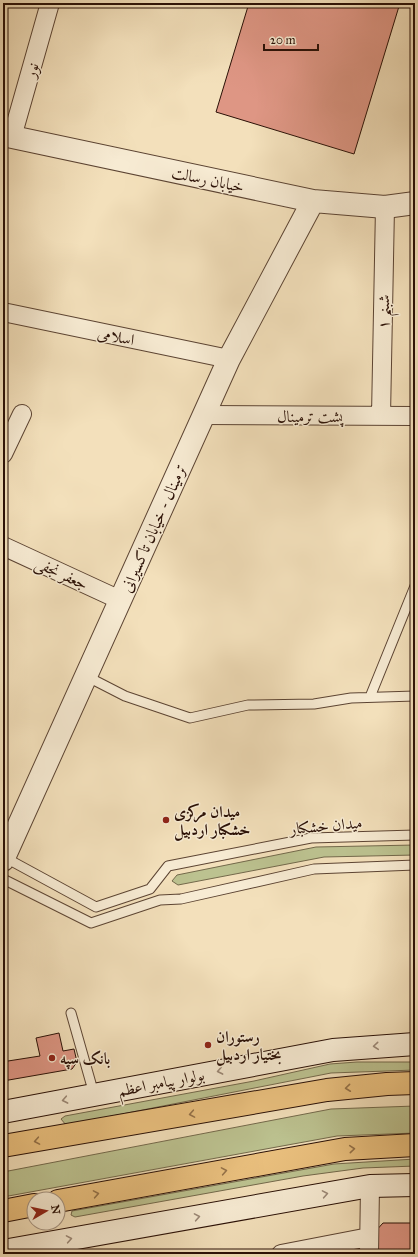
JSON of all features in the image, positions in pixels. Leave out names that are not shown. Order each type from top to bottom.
[{"type":"main road","points":[[3,1146],[327,1090],[387,1084],[415,1083]]},
{"type":"main road","points":[[66,1200],[346,1149],[415,1145]]},
{"type":"main road","points":[[3,1211],[26,1207]]},
{"type":"street","name":"نور","points":[[8,136],[50,3]]},
{"type":"street","name":"خیابان رسالت","points":[[8,136],[312,201],[385,207],[415,203]]},
{"type":"street","name":"ترمینال - خیابان تاکسیرانی","points":[[4,858],[229,359],[312,201]]},
{"type":"street","name":"شبنم ۱","points":[[381,416],[385,207]]},
{"type":"street","name":"اسلامی","points":[[3,312],[229,359]]},
{"type":"street","points":[[3,454],[22,414]]},
{"type":"street","name":"پشت ترمینال","points":[[204,415],[415,416]]},
{"type":"street","name":"جعفر نجفی","points":[[3,546],[120,600]]},
{"type":"street","name":"بولوار پیامبر اعظم","points":[[3,1112],[333,1050],[415,1044]]},
{"type":"street","points":[[3,1251],[370,1186],[415,1185]]},
{"type":"street","points":[[281,1254],[369,1245],[370,1186]]},
{"type":"lane","points":[[370,697],[415,586]]},
{"type":"lane","points":[[86,676],[125,696],[190,718],[248,705],[314,704],[370,697],[415,696]]},
{"type":"lane","name":"میدان خشکبار","points":[[4,858],[96,907],[150,889],[168,866],[311,838],[415,835]]},
{"type":"lane","points":[[3,879],[92,923],[160,900],[181,899],[314,870],[415,865]]},
{"type":"lane","points":[[71,1013],[94,1094]]},
{"type":"green space","points":[[415,845],[415,855],[324,857],[178,885],[172,881],[177,875],[316,847]]},
{"type":"green space","points":[[357,1062],[415,1062],[415,1070],[331,1073],[66,1125],[61,1119],[65,1116],[254,1081],[330,1064]]},
{"type":"green space","points":[[415,1106],[415,1133],[337,1136],[36,1191],[26,1191],[26,1193],[3,1197],[3,1172],[331,1109]]},
{"type":"green space","points":[[415,1159],[415,1166],[363,1168],[303,1176],[75,1217],[71,1215],[72,1211],[334,1164]]},
{"type":"building","points":[[249,3],[400,3],[354,154],[216,112]]},
{"type":"building","name":"بانک سپه","points":[[59,1033],[63,1051],[74,1049],[77,1062],[72,1069],[3,1081],[3,1060],[8,1061],[40,1056],[36,1038]]},
{"type":"building","points":[[383,1223],[415,1223],[415,1254],[375,1254],[373,1234]]},
{"type":"place","name":"میدان مرکزی خشکبار اردبیل","points":[[166,820]]},
{"type":"place","name":"رستوران بختیار اردبیل","points":[[208,1045]]},
{"type":"place","name":"بانک سپه","points":[[52,1058]]}]
